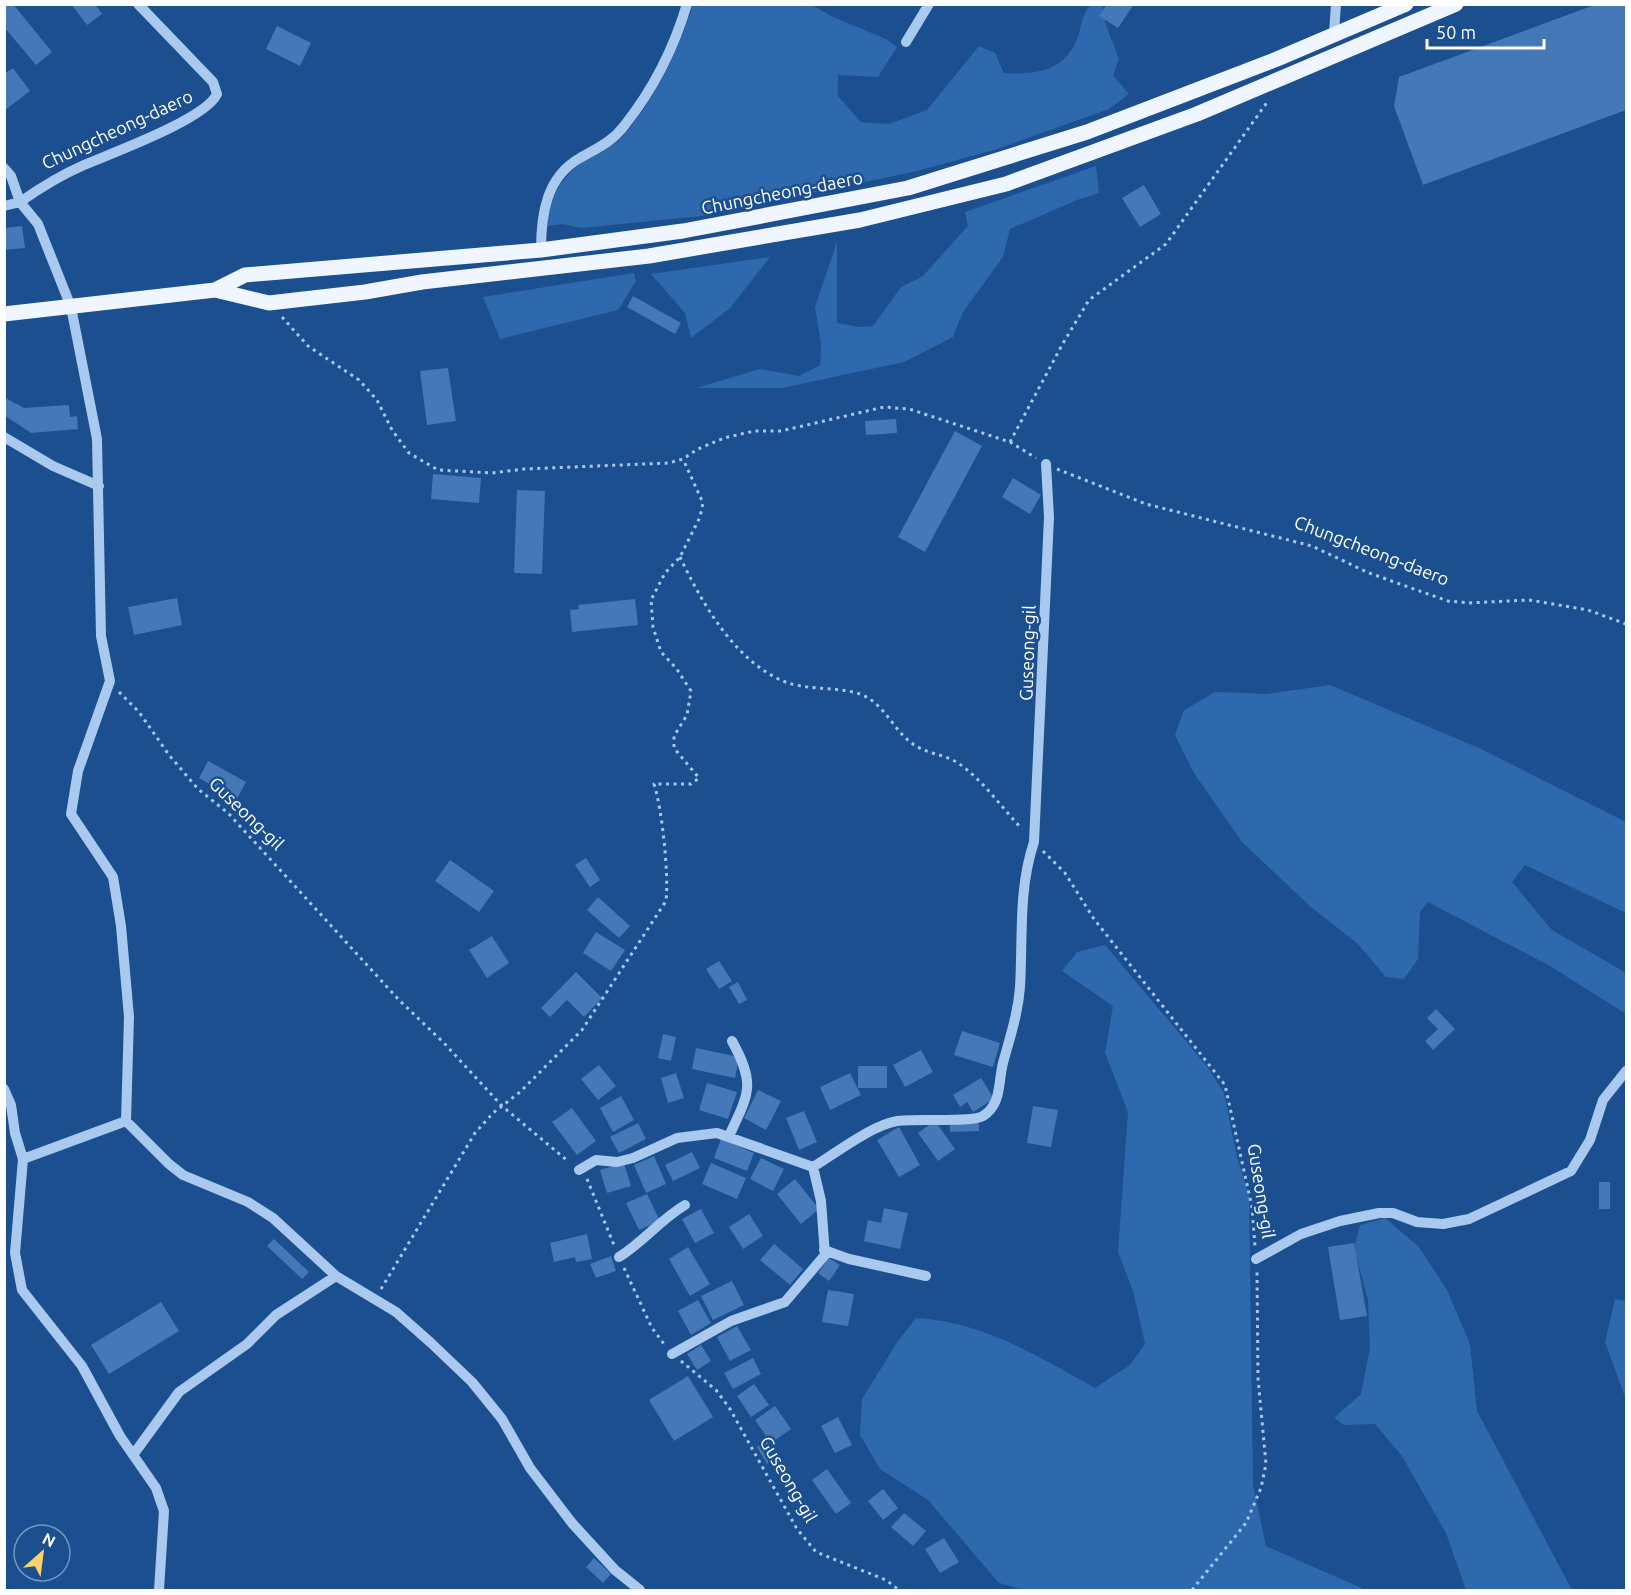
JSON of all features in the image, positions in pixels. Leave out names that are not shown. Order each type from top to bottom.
[{"type":"main road","name":"Chungcheong-daero","points":[[4,314],[215,290],[245,275],[541,250],[683,231],[908,188],[1087,132],[1277,58],[1406,4]]},
{"type":"main road","name":"Chungcheong-daero","points":[[215,290],[269,303],[365,292],[422,282],[649,256],[860,220],[1006,184],[1284,79],[1456,4]]},
{"type":"street","name":"Chungcheong-daero","points":[[20,202],[45,184],[186,120],[214,102],[217,94],[213,82],[142,12],[138,4]]},
{"type":"street","points":[[541,250],[542,211],[560,176],[578,158],[610,141],[624,127],[652,85],[687,4]]},
{"type":"street","points":[[906,42],[928,4]]},
{"type":"street","points":[[1334,33],[1336,4]]},
{"type":"street","points":[[4,168],[11,176],[20,202],[38,224],[71,307],[97,439],[101,636],[110,681],[78,771],[71,814],[113,877],[121,927],[129,1017],[126,1121],[176,1170],[248,1202],[273,1218],[336,1276],[396,1312],[472,1382],[502,1419],[530,1468],[572,1523],[615,1570],[640,1590]]},
{"type":"street","points":[[4,206],[20,202]]},
{"type":"street","points":[[4,437],[53,466],[99,486]]},
{"type":"street","name":"Guseong-gil","points":[[813,1167],[895,1121],[982,1118],[995,1106],[1003,1064],[1016,1023],[1020,986],[1020,921],[1027,863],[1034,842],[1049,518],[1046,464]]},
{"type":"street","points":[[729,1136],[749,1094],[745,1065],[732,1041]]},
{"type":"street","points":[[1256,1258],[1301,1234],[1340,1221],[1379,1213],[1393,1213],[1417,1222],[1443,1224],[1469,1219],[1571,1171],[1590,1140],[1603,1100],[1626,1071]]},
{"type":"street","points":[[4,1089],[11,1105],[15,1133],[23,1159],[15,1253],[22,1290],[82,1366],[133,1455],[156,1488],[164,1510],[159,1590]]},
{"type":"street","points":[[23,1159],[126,1121]]},
{"type":"street","points":[[579,1170],[596,1160],[617,1162],[633,1158],[677,1138],[717,1133],[813,1167],[820,1201],[825,1255],[785,1302],[731,1320],[672,1354]]},
{"type":"street","points":[[619,1257],[639,1245],[668,1215],[685,1204]]},
{"type":"street","points":[[824,1250],[849,1259],[926,1276]]},
{"type":"street","points":[[133,1455],[179,1392],[247,1344],[276,1315],[336,1276]]},
{"type":"path","points":[[1010,442],[1089,300],[1166,244],[1284,79]]},
{"type":"path","name":"Chungcheong-daero","points":[[269,303],[308,346],[359,380],[377,400],[392,430],[409,453],[438,470],[492,473],[535,468],[652,464],[683,459],[698,449],[724,438],[754,431],[781,431],[884,407],[909,409],[1010,442],[1046,464],[1146,504],[1312,546],[1369,573],[1448,601],[1469,603],[1529,600],[1588,610],[1626,624]]},
{"type":"path","points":[[376,1298],[475,1133],[582,1030],[666,901],[668,888],[661,806],[654,784],[691,784],[699,778],[674,748],[674,736],[687,715],[691,691],[676,668],[661,652],[653,627],[651,600],[665,573],[680,557],[700,517],[703,503],[683,459]]},
{"type":"path","name":"Guseong-gil","points":[[680,557],[697,593],[734,644],[759,666],[783,681],[819,689],[861,694],[885,711],[897,730],[916,747],[957,762],[974,776],[1065,873],[1094,919],[1225,1085],[1252,1207],[1256,1258],[1258,1378],[1266,1464],[1260,1488],[1246,1523],[1192,1590]]},
{"type":"path","name":"Guseong-gil","points":[[110,681],[124,700],[139,712],[169,755],[198,789],[228,813],[399,1000],[444,1043],[502,1106],[579,1170],[587,1180],[652,1328],[672,1354],[716,1390],[797,1529],[816,1552],[886,1580],[899,1590]]},
{"type":"shaded area","points":[[693,5],[812,5],[833,17],[886,39],[897,47],[878,77],[838,75],[838,96],[861,122],[889,124],[927,110],[979,46],[995,53],[1004,73],[1035,72],[1054,66],[1069,54],[1075,44],[1087,9],[1091,5],[1102,5],[1106,25],[1119,59],[1113,75],[1129,94],[1109,109],[994,150],[913,172],[701,216],[581,228],[563,224],[547,226],[553,198],[563,181],[584,161],[618,141],[645,108],[673,57]]},
{"type":"shaded area","points":[[1096,166],[1099,193],[1010,229],[1003,257],[963,312],[953,337],[904,362],[782,388],[696,388],[760,369],[799,376],[820,365],[821,344],[815,307],[837,242],[837,323],[860,327],[873,326],[901,287],[923,276],[968,226],[965,212]]},
{"type":"shaded area","points":[[770,257],[730,308],[691,338],[685,313],[651,274]]},
{"type":"shaded area","points":[[634,273],[636,281],[618,310],[500,339],[483,297]]},
{"type":"shaded area","points":[[1330,685],[1479,748],[1626,822],[1626,913],[1525,865],[1512,882],[1552,930],[1626,973],[1626,1014],[1550,966],[1428,902],[1420,912],[1418,959],[1404,979],[1386,977],[1358,944],[1311,907],[1242,842],[1194,773],[1175,735],[1184,710],[1215,692],[1267,694]]},
{"type":"shaded area","points":[[1105,945],[1206,1065],[1224,1093],[1237,1157],[1249,1195],[1253,1485],[1266,1546],[1366,1590],[1024,1590],[999,1583],[928,1500],[880,1469],[860,1435],[862,1399],[898,1341],[916,1318],[965,1326],[987,1333],[1031,1353],[1095,1388],[1130,1365],[1145,1344],[1133,1291],[1118,1252],[1128,1112],[1105,1053],[1113,1006],[1062,971],[1077,952]]},
{"type":"shaded area","points":[[1385,1218],[1419,1247],[1447,1290],[1470,1344],[1477,1411],[1572,1590],[1466,1590],[1446,1533],[1402,1456],[1375,1424],[1344,1425],[1334,1418],[1361,1394],[1370,1348],[1368,1300],[1354,1248],[1360,1225]]},
{"type":"shaded area","points":[[1615,1299],[1626,1301],[1626,1400],[1605,1342]]},
{"type":"building","points":[[4,4],[13,4],[52,52],[36,65],[4,27]]},
{"type":"building","points":[[71,4],[95,4],[102,14],[87,25]]},
{"type":"building","points":[[1107,4],[1134,4],[1118,28],[1099,16]]},
{"type":"building","points":[[1597,4],[1626,4],[1626,110],[1423,185],[1394,106],[1399,77]]},
{"type":"building","points":[[277,26],[311,43],[300,66],[266,49]]},
{"type":"building","points":[[13,68],[30,91],[4,111],[4,74]]},
{"type":"building","points":[[1144,185],[1161,214],[1140,227],[1122,198]]},
{"type":"building","points":[[22,226],[25,248],[4,250],[4,228]]},
{"type":"building","points":[[633,296],[681,323],[675,334],[627,307]]},
{"type":"building","points":[[448,368],[456,421],[427,425],[420,371]]},
{"type":"building","points":[[4,397],[24,408],[69,405],[70,417],[77,416],[78,429],[31,433],[4,415]]},
{"type":"building","points":[[896,419],[897,433],[866,435],[865,421]]},
{"type":"building","points":[[955,431],[982,446],[925,552],[898,537]]},
{"type":"building","points":[[433,474],[481,478],[479,503],[431,499]]},
{"type":"building","points":[[1013,478],[1041,495],[1030,514],[1002,497]]},
{"type":"building","points":[[517,490],[545,491],[542,574],[514,573]]},
{"type":"building","points":[[177,598],[182,625],[134,635],[128,607]]},
{"type":"building","points":[[635,599],[638,625],[572,632],[570,610],[579,609],[578,605]]},
{"type":"building","points":[[208,761],[246,782],[237,799],[199,778]]},
{"type":"building","points":[[586,858],[600,880],[590,887],[575,865]]},
{"type":"building","points":[[450,860],[494,891],[479,912],[435,881]]},
{"type":"building","points":[[598,897],[630,926],[619,938],[587,910]]},
{"type":"building","points":[[596,932],[625,950],[611,971],[583,953]]},
{"type":"building","points":[[492,936],[509,963],[487,978],[469,950]]},
{"type":"building","points":[[719,961],[732,981],[719,989],[706,969]]},
{"type":"building","points":[[576,972],[602,998],[584,1017],[567,1000],[550,1017],[541,1008]]},
{"type":"building","points":[[738,982],[747,1000],[739,1004],[729,987]]},
{"type":"building","points":[[1436,1009],[1455,1029],[1433,1050],[1425,1041],[1438,1029],[1427,1018]]},
{"type":"building","points":[[962,1031],[1000,1043],[993,1067],[954,1055]]},
{"type":"building","points":[[663,1034],[676,1037],[671,1061],[658,1058]]},
{"type":"building","points":[[696,1048],[739,1057],[735,1078],[692,1069]]},
{"type":"building","points":[[921,1050],[933,1072],[905,1087],[893,1065]]},
{"type":"building","points":[[599,1065],[616,1086],[598,1100],[581,1079]]},
{"type":"building","points":[[858,1066],[887,1066],[887,1088],[858,1088]]},
{"type":"building","points":[[676,1073],[684,1098],[668,1103],[661,1078]]},
{"type":"building","points":[[850,1073],[861,1095],[830,1110],[820,1087]]},
{"type":"building","points":[[981,1078],[994,1099],[973,1112],[967,1102],[960,1107],[953,1095]]},
{"type":"building","points":[[707,1083],[737,1092],[728,1119],[699,1110]]},
{"type":"building","points":[[758,1090],[781,1101],[766,1130],[744,1118]]},
{"type":"building","points":[[621,1096],[634,1120],[613,1132],[600,1108]]},
{"type":"building","points":[[1033,1106],[1058,1110],[1051,1147],[1027,1143]]},
{"type":"building","points":[[572,1108],[596,1141],[577,1155],[552,1122]]},
{"type":"building","points":[[804,1111],[817,1142],[799,1150],[786,1118]]},
{"type":"building","points":[[935,1121],[955,1149],[938,1161],[918,1133]]},
{"type":"building","points":[[979,1121],[979,1131],[950,1132],[950,1122]]},
{"type":"building","points":[[638,1123],[646,1139],[619,1153],[610,1137]]},
{"type":"building","points":[[899,1127],[920,1165],[899,1177],[877,1140]]},
{"type":"building","points":[[721,1139],[754,1153],[747,1171],[714,1158]]},
{"type":"building","points":[[692,1152],[700,1168],[673,1181],[665,1165]]},
{"type":"building","points":[[654,1156],[666,1184],[646,1193],[634,1165]]},
{"type":"building","points":[[761,1158],[784,1169],[773,1191],[750,1179]]},
{"type":"building","points":[[624,1163],[631,1186],[607,1193],[600,1170]]},
{"type":"building","points":[[711,1163],[746,1178],[737,1199],[702,1184]]},
{"type":"building","points":[[795,1179],[819,1209],[801,1224],[777,1194]]},
{"type":"building","points":[[1599,1182],[1610,1182],[1610,1209],[1599,1209]]},
{"type":"building","points":[[647,1194],[660,1221],[639,1230],[626,1203]]},
{"type":"building","points":[[884,1208],[908,1213],[900,1249],[864,1241],[868,1220],[881,1223]]},
{"type":"building","points":[[701,1209],[714,1233],[695,1243],[682,1219]]},
{"type":"building","points":[[749,1214],[763,1236],[743,1249],[729,1227]]},
{"type":"building","points":[[587,1234],[592,1259],[576,1262],[575,1257],[554,1262],[550,1243]]},
{"type":"building","points":[[274,1239],[309,1272],[302,1279],[267,1246]]},
{"type":"building","points":[[1354,1243],[1367,1316],[1340,1320],[1328,1247]]},
{"type":"building","points":[[774,1244],[803,1269],[790,1285],[760,1260]]},
{"type":"building","points":[[688,1247],[710,1284],[690,1296],[669,1259]]},
{"type":"building","points":[[611,1256],[616,1271],[596,1278],[590,1264]]},
{"type":"building","points":[[829,1258],[840,1265],[829,1281],[818,1273]]},
{"type":"building","points":[[732,1281],[744,1305],[713,1320],[701,1296]]},
{"type":"building","points":[[828,1290],[854,1294],[848,1326],[822,1322]]},
{"type":"building","points":[[698,1300],[711,1323],[691,1335],[678,1311]]},
{"type":"building","points":[[161,1302],[179,1331],[109,1374],[91,1345]]},
{"type":"building","points":[[737,1326],[751,1350],[730,1361],[717,1337]]},
{"type":"building","points":[[701,1345],[711,1361],[697,1370],[687,1354]]},
{"type":"building","points":[[753,1358],[761,1374],[733,1389],[724,1373]]},
{"type":"building","points":[[688,1376],[713,1417],[674,1441],[649,1400]]},
{"type":"building","points":[[754,1384],[769,1405],[751,1417],[737,1396]]},
{"type":"building","points":[[775,1406],[791,1429],[771,1443],[755,1420]]},
{"type":"building","points":[[838,1417],[852,1445],[835,1453],[821,1426]]},
{"type":"building","points":[[767,1441],[777,1457],[767,1464],[757,1447]]},
{"type":"building","points":[[827,1469],[851,1503],[836,1514],[812,1480]]},
{"type":"building","points":[[883,1489],[898,1508],[883,1520],[868,1501]]},
{"type":"building","points":[[904,1513],[926,1531],[913,1546],[891,1527]]},
{"type":"building","points":[[944,1538],[959,1562],[940,1573],[925,1549]]},
{"type":"building","points":[[594,1558],[611,1574],[603,1583],[586,1567]]}]
